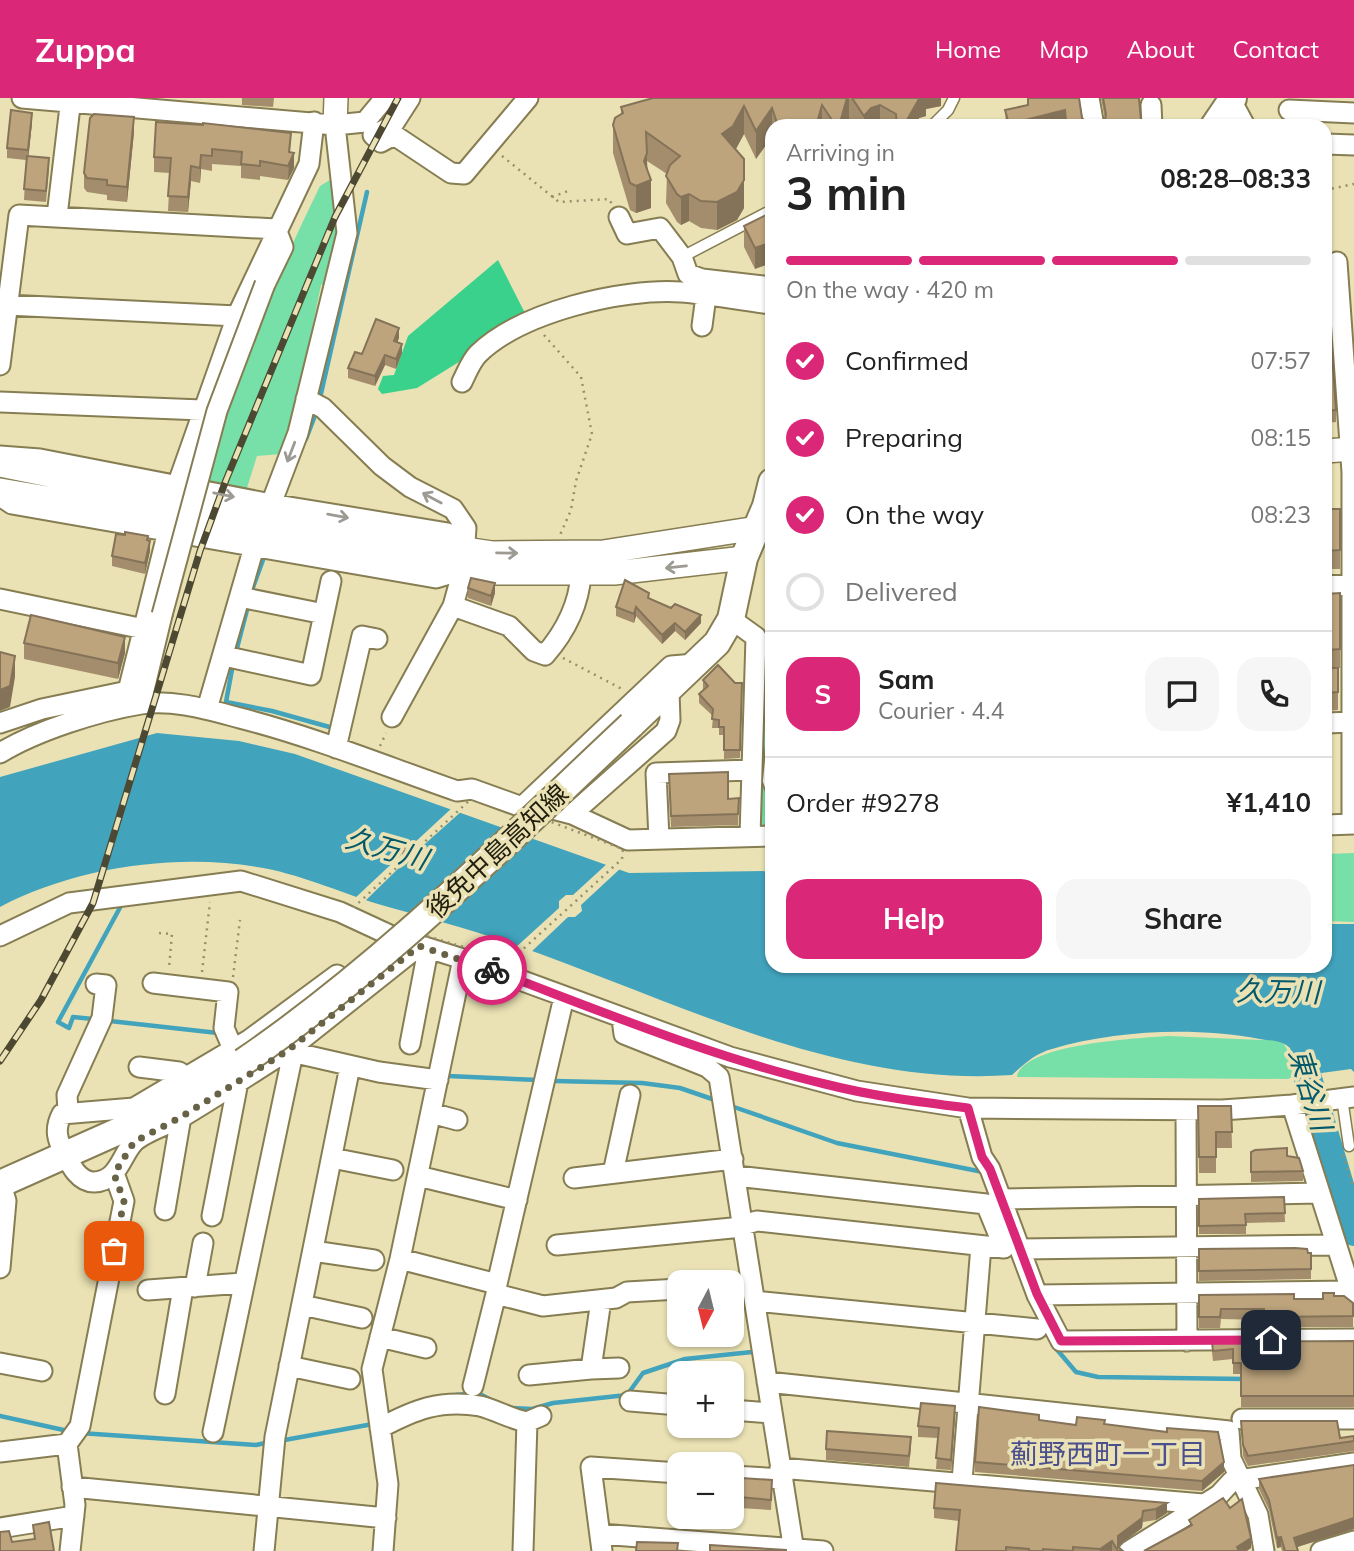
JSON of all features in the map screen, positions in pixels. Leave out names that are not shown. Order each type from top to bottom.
[{"type":"main road","points":[[1219,119],[1232,99]]},
{"type":"main road","name":"後免中島高知線","points":[[1,1184],[139,1122],[238,1064],[313,1013],[418,926],[669,692],[717,643],[731,620],[744,558],[764,526]]},
{"type":"main road","points":[[744,558],[765,553]]},
{"type":"street","points":[[22,98],[71,100],[324,124],[365,122],[385,98]]},
{"type":"street","points":[[177,486],[237,316],[309,164],[336,98]]},
{"type":"street","points":[[324,124],[352,136],[373,135],[392,126],[410,98]]},
{"type":"street","points":[[373,135],[381,142],[394,135],[458,175],[464,174],[528,98]]},
{"type":"street","points":[[1089,98],[1093,119]]},
{"type":"street","points":[[1232,99],[1242,119]]},
{"type":"street","points":[[57,216],[71,100]]},
{"type":"street","points":[[1151,105],[1152,119]]},
{"type":"street","points":[[1290,111],[1354,113]]},
{"type":"street","points":[[271,504],[298,433],[347,233],[324,124]]},
{"type":"street","points":[[1332,144],[1354,145]]},
{"type":"street","points":[[0,365],[7,304],[9,214],[276,229]]},
{"type":"street","points":[[619,217],[627,234],[660,228],[682,257],[688,274],[702,279],[765,286]]},
{"type":"street","points":[[0,723],[42,709],[144,690],[217,411],[265,284],[283,247],[276,229]]},
{"type":"street","points":[[1332,825],[1353,824],[1352,449],[1349,331],[1339,262]]},
{"type":"street","points":[[462,382],[475,357],[485,348],[533,321],[585,303],[653,292],[765,303]]},
{"type":"street","points":[[702,326],[706,296]]},
{"type":"street","points":[[7,304],[237,316]]},
{"type":"street","points":[[306,399],[323,408],[382,466],[410,487],[453,509],[466,528],[464,560],[453,606],[393,717]]},
{"type":"street","points":[[0,402],[202,410]]},
{"type":"street","points":[[1332,450],[1352,449]]},
{"type":"street","points":[[0,456],[40,459],[271,504],[449,533],[464,560]]},
{"type":"street","points":[[0,465],[464,560]]},
{"type":"street","points":[[0,490],[464,560],[581,574],[744,558]]},
{"type":"street","points":[[0,496],[12,504],[436,578],[464,560],[492,553],[603,552],[764,526]]},
{"type":"street","points":[[128,691],[168,531]]},
{"type":"street","points":[[207,709],[254,547]]},
{"type":"street","points":[[453,606],[509,626],[534,651],[545,655],[564,630],[579,591],[581,574]]},
{"type":"street","points":[[224,656],[311,675],[331,581]]},
{"type":"street","points":[[1332,586],[1353,584]]},
{"type":"street","points":[[240,597],[324,614]]},
{"type":"street","points":[[0,599],[144,629]]},
{"type":"street","points":[[731,620],[757,638],[750,836]]},
{"type":"street","points":[[336,748],[357,689],[362,636],[377,639]]},
{"type":"street","points":[[522,807],[671,666],[695,664]]},
{"type":"street","points":[[572,814],[666,731],[670,720],[669,692]]},
{"type":"street","points":[[0,753],[65,725],[141,704],[207,709],[288,730],[457,791],[472,789],[522,807],[549,808],[572,814],[628,840],[765,836]]},
{"type":"street","points":[[1332,723],[1353,722]]},
{"type":"street","points":[[659,839],[656,773],[752,770]]},
{"type":"street","points":[[0,936],[69,903],[241,881],[340,912],[424,948],[463,959],[622,1019],[802,1079],[900,1099],[968,1108],[1186,1110],[1297,1105],[1340,1099]]},
{"type":"street","points":[[96,984],[106,985],[102,1018],[67,1095],[68,1111],[56,1125],[58,1141],[65,1155],[83,1180],[96,1182],[114,1174],[134,1142],[181,1117],[330,982],[396,934]]},
{"type":"street","points":[[410,1044],[424,948]]},
{"type":"street","points":[[68,1111],[107,1112],[134,1108],[188,1078],[290,1052],[424,948]]},
{"type":"street","points":[[383,1551],[388,1484],[372,1369],[400,1259],[463,959]]},
{"type":"street","points":[[160,984],[228,992],[224,1028],[238,1064],[212,1216]]},
{"type":"street","points":[[473,1386],[564,997]]},
{"type":"street","points":[[622,1019],[624,1034],[707,1067],[719,1077],[744,1225],[770,1413],[794,1550]]},
{"type":"street","points":[[290,1052],[350,1066],[439,1080]]},
{"type":"street","points":[[213,1432],[243,1283],[253,1254],[290,1052]]},
{"type":"street","points":[[264,1551],[275,1437],[350,1066]]},
{"type":"street","points":[[139,1067],[179,1072],[188,1078]]},
{"type":"street","points":[[613,1173],[630,1095]]},
{"type":"street","points":[[1037,1294],[1353,1295],[1319,1194],[1297,1105]]},
{"type":"street","points":[[968,1108],[982,1157],[990,1169],[1037,1294],[1061,1341],[1354,1339]]},
{"type":"street","points":[[1186,1110],[1187,1341]]},
{"type":"street","points":[[431,1113],[457,1120]]},
{"type":"street","points":[[164,1210],[181,1117]]},
{"type":"street","points":[[332,1158],[393,1170]]},
{"type":"street","points":[[557,1245],[744,1225],[757,1221],[1004,1248],[986,1204],[735,1168],[613,1173],[574,1178]]},
{"type":"street","points":[[70,1551],[74,1516],[73,1436],[124,1201],[114,1174]]},
{"type":"street","points":[[418,1176],[517,1199]]},
{"type":"street","points":[[0,1268],[6,1201],[1,1184]]},
{"type":"street","points":[[1001,1199],[1319,1194]]},
{"type":"street","points":[[165,1394],[189,1287],[203,1243]]},
{"type":"street","points":[[1020,1250],[1336,1245]]},
{"type":"street","points":[[962,1481],[981,1247]]},
{"type":"street","points":[[313,1251],[374,1259]]},
{"type":"street","points":[[400,1259],[543,1306],[616,1298],[628,1292],[667,1290]]},
{"type":"street","points":[[148,1290],[243,1283]]},
{"type":"street","points":[[744,1290],[975,1324],[1037,1329]]},
{"type":"street","points":[[591,1369],[601,1300]]},
{"type":"street","points":[[302,1305],[362,1318]]},
{"type":"street","points":[[380,1337],[426,1348]]},
{"type":"street","points":[[0,1363],[42,1371]]},
{"type":"street","points":[[289,1366],[350,1379]]},
{"type":"street","points":[[529,1375],[619,1368]]},
{"type":"street","points":[[767,1382],[1229,1431],[1231,1459],[1258,1515],[1264,1551]]},
{"type":"street","points":[[630,1401],[667,1404]]},
{"type":"street","points":[[380,1429],[417,1408],[451,1404],[481,1406],[534,1419],[523,1551]]},
{"type":"street","points":[[744,1411],[770,1413]]},
{"type":"street","points":[[1241,1419],[1354,1419]]},
{"type":"street","points":[[0,1452],[73,1436]]},
{"type":"street","points":[[1129,1551],[1219,1495],[1232,1481],[1354,1463]]},
{"type":"street","points":[[667,1472],[591,1467],[601,1543],[823,1551]]},
{"type":"street","points":[[744,1476],[782,1474],[962,1481],[1203,1504]]},
{"type":"street","points":[[72,1487],[386,1517]]},
{"type":"street","points":[[0,1528],[74,1516]]},
{"type":"street","points":[[1321,1551],[1354,1541]]},
{"type":"lane","points":[[939,119],[954,98]]},
{"type":"lane","points":[[682,257],[765,213]]},
{"type":"lane","points":[[1340,1099],[1349,1146]]},
{"type":"path","points":[[488,145],[559,202],[609,199]]},
{"type":"path","points":[[1332,189],[1354,184]]},
{"type":"path","points":[[552,197],[568,191]]},
{"type":"path","points":[[533,321],[581,377],[592,435],[576,481],[571,510],[558,541]]},
{"type":"path","points":[[549,650],[637,698]]},
{"type":"path","points":[[378,752],[393,717]]},
{"type":"path","points":[[356,913],[353,906],[471,799]]},
{"type":"path","points":[[514,959],[622,859]]},
{"type":"path","points":[[199,989],[211,898]]},
{"type":"path","points":[[228,992],[232,988],[240,920]]},
{"type":"path","points":[[159,933],[172,934],[160,984]]},
{"type":"green space","points":[[330,180],[335,183],[340,221],[325,284],[321,285],[291,430],[282,454],[257,456],[246,491],[205,482],[227,406],[270,294],[320,186]]},
{"type":"green space","points":[[498,260],[528,319],[417,388],[382,394],[378,389],[383,376],[394,375],[408,336]]},
{"type":"green space","points":[[764,630],[765,828],[755,828]]},
{"type":"green space","points":[[1354,853],[1354,922],[1332,921],[1332,854]]},
{"type":"green space","points":[[1168,1036],[1262,1040],[1278,1036],[1292,1060],[1294,1076],[1288,1079],[1017,1077],[1024,1066],[1059,1050],[1109,1041]]},
{"type":"water","name":"久万川","points":[[157,733],[239,741],[295,754],[629,873],[765,871],[765,973],[1332,973],[1332,924],[1354,924],[1354,1072],[1351,1069],[1314,1074],[1313,1082],[1320,1112],[1310,1113],[1290,1048],[1276,1041],[1235,1035],[1156,1032],[1103,1038],[1041,1053],[1012,1075],[947,1075],[883,1068],[758,1036],[515,945],[318,883],[257,867],[225,863],[159,863],[125,867],[60,882],[0,907],[0,777]]},
{"type":"pier","points":[[453,807],[463,810],[417,851],[412,861],[406,861],[363,903],[353,900],[401,855],[401,850],[412,845]]},
{"type":"pier","points":[[609,862],[622,867],[581,905],[582,911],[575,917],[568,917],[529,954],[515,948],[559,908],[559,901],[566,895],[573,895]]},
{"type":"building","points":[[653,98],[847,98],[841,119],[831,119],[822,105],[818,119],[776,119],[772,108],[756,131],[744,106],[733,126],[722,134],[744,159],[744,180],[737,192],[717,202],[701,201],[689,194],[681,197],[677,194],[666,176],[670,165],[680,156],[646,132],[647,153],[644,161],[651,180],[636,186],[630,183],[613,125],[615,118],[623,113],[621,107]]},
{"type":"building","points":[[852,98],[919,99],[908,119],[896,119],[896,114],[880,105],[871,108],[864,116]]},
{"type":"building","points":[[1028,98],[1079,98],[1083,119],[1066,119],[1065,110],[1029,119],[1008,119],[1005,110],[1028,105]]},
{"type":"building","points":[[1103,98],[1139,98],[1141,119],[1105,119]]},
{"type":"building","points":[[11,110],[32,113],[28,150],[7,148]]},
{"type":"building","points":[[94,114],[134,117],[127,187],[107,185],[107,180],[87,178],[84,173],[90,118]]},
{"type":"building","points":[[156,122],[203,123],[291,133],[289,152],[294,153],[288,166],[260,161],[260,166],[241,164],[242,152],[212,149],[212,156],[201,155],[200,168],[191,166],[188,197],[168,196],[171,158],[154,157]]},
{"type":"building","points":[[27,156],[49,158],[46,191],[24,189]]},
{"type":"building","points":[[765,216],[765,244],[755,248],[744,226]]},
{"type":"building","points":[[376,319],[399,328],[394,341],[402,344],[396,359],[385,355],[375,376],[348,368],[355,352],[362,354]]},
{"type":"building","points":[[1332,353],[1336,410],[1332,410]]},
{"type":"building","points":[[1332,509],[1340,509],[1340,550],[1332,551]]},
{"type":"building","points":[[125,532],[148,536],[147,540],[150,541],[145,563],[112,556],[116,534],[125,535]]},
{"type":"building","points":[[471,578],[495,583],[491,596],[468,588]]},
{"type":"building","points":[[625,580],[649,593],[648,598],[671,608],[675,604],[701,615],[685,632],[675,623],[662,635],[636,607],[634,614],[616,607]]},
{"type":"building","points":[[1340,593],[1340,649],[1332,650],[1332,594]]},
{"type":"building","points":[[31,615],[125,637],[118,663],[24,643]]},
{"type":"building","points":[[0,652],[15,656],[10,686],[0,690]]},
{"type":"building","points":[[718,665],[735,683],[742,683],[740,750],[724,750],[724,727],[719,727],[719,720],[712,719],[713,709],[699,694],[708,686],[703,680]]},
{"type":"building","points":[[1332,668],[1338,668],[1338,692],[1332,692]]},
{"type":"building","points":[[728,772],[728,799],[739,798],[738,814],[671,816],[669,774]]},
{"type":"building","points":[[406,842],[417,848],[410,856],[400,848]]},
{"type":"building","points":[[1198,1106],[1231,1106],[1232,1132],[1216,1132],[1216,1157],[1199,1157]]},
{"type":"building","points":[[1287,1148],[1287,1156],[1299,1158],[1303,1171],[1251,1172],[1251,1152]]},
{"type":"building","points":[[1284,1197],[1285,1213],[1245,1214],[1246,1225],[1199,1226],[1199,1199]]},
{"type":"building","points":[[1199,1249],[1307,1249],[1308,1253],[1311,1253],[1311,1269],[1199,1271]]},
{"type":"building","points":[[1323,1293],[1344,1296],[1353,1303],[1353,1316],[1264,1317],[1264,1309],[1221,1309],[1220,1317],[1199,1317],[1199,1295],[1294,1294],[1294,1299],[1323,1299]]},
{"type":"building","points":[[1354,1341],[1354,1396],[1241,1396],[1241,1363],[1233,1363],[1233,1349],[1213,1351],[1212,1342]]},
{"type":"building","points":[[921,1403],[955,1406],[951,1460],[936,1458],[939,1428],[918,1426]]},
{"type":"building","points":[[979,1407],[1039,1415],[1039,1420],[1076,1425],[1077,1417],[1105,1420],[1104,1424],[1167,1432],[1167,1428],[1218,1432],[1224,1462],[1202,1481],[975,1462]]},
{"type":"building","points":[[1241,1421],[1337,1421],[1340,1438],[1354,1436],[1354,1441],[1248,1456],[1243,1445]]},
{"type":"building","points":[[827,1431],[911,1437],[909,1456],[826,1449]]},
{"type":"building","points":[[1354,1465],[1354,1518],[1294,1538],[1298,1551],[1285,1551],[1281,1537],[1277,1538],[1269,1500],[1259,1479]]},
{"type":"building","points":[[744,1478],[772,1480],[771,1500],[744,1497]]},
{"type":"building","points":[[936,1483],[1167,1503],[1156,1509],[1143,1511],[1142,1518],[1118,1536],[1118,1547],[1123,1551],[1118,1551],[1112,1541],[1100,1549],[1073,1547],[1073,1551],[1029,1551],[1006,1547],[1006,1551],[956,1551],[960,1510],[934,1508]]},
{"type":"building","points":[[1223,1498],[1230,1508],[1242,1499],[1251,1538],[1237,1547],[1239,1551],[1144,1551],[1192,1525],[1189,1520]]},
{"type":"building","points":[[49,1522],[54,1551],[0,1551],[0,1532],[9,1531],[12,1542],[35,1539],[33,1525]]},
{"type":"building","points":[[637,1542],[678,1543],[677,1551],[636,1551]]},
{"type":"building","points":[[710,1545],[786,1550],[786,1551],[710,1551]]},
{"type":"waterway","points":[[320,398],[367,192]]},
{"type":"waterway","points":[[306,439],[316,413]]},
{"type":"waterway","points":[[252,590],[263,560]]},
{"type":"waterway","points":[[236,652],[247,610]]},
{"type":"waterway","points":[[233,664],[226,702],[272,711],[333,728]]},
{"type":"waterway","points":[[93,1019],[73,1017],[69,1028],[58,1022],[123,902]]},
{"type":"waterway","points":[[110,1021],[218,1033]]},
{"type":"waterway","name":"東谷川","points":[[1307,1075],[1354,1232]]},
{"type":"waterway","points":[[448,1076],[538,1080]]},
{"type":"waterway","points":[[554,1081],[642,1083],[680,1088],[715,1100]]},
{"type":"waterway","points":[[734,1107],[837,1143],[983,1172]]},
{"type":"waterway","points":[[1053,1345],[1076,1372],[1098,1377],[1245,1379]]},
{"type":"waterway","points":[[512,1408],[532,1409],[553,1403],[627,1395],[643,1373],[685,1359],[752,1352]]},
{"type":"waterway","points":[[456,1395],[478,1393],[491,1400]]},
{"type":"waterway","points":[[0,1416],[68,1431]]},
{"type":"waterway","points":[[279,1441],[373,1424]]},
{"type":"waterway","points":[[80,1433],[256,1445],[270,1442]]},
{"type":"railway","points":[[0,1061],[41,1000],[93,903],[200,551],[226,480],[335,217],[398,98]]},
{"type":"way so far","points":[[114,1251],[124,1201],[114,1174],[134,1142],[181,1117],[287,1051],[419,946],[492,970]]},
{"type":"district","name":"薊野西町一丁目","points":[[1108,1453]]},
{"type":"route","points":[[492,970],[730,1057],[802,1079],[900,1099],[968,1108],[969,1120],[982,1157],[990,1169],[1037,1294],[1061,1341],[1271,1340]]}]
